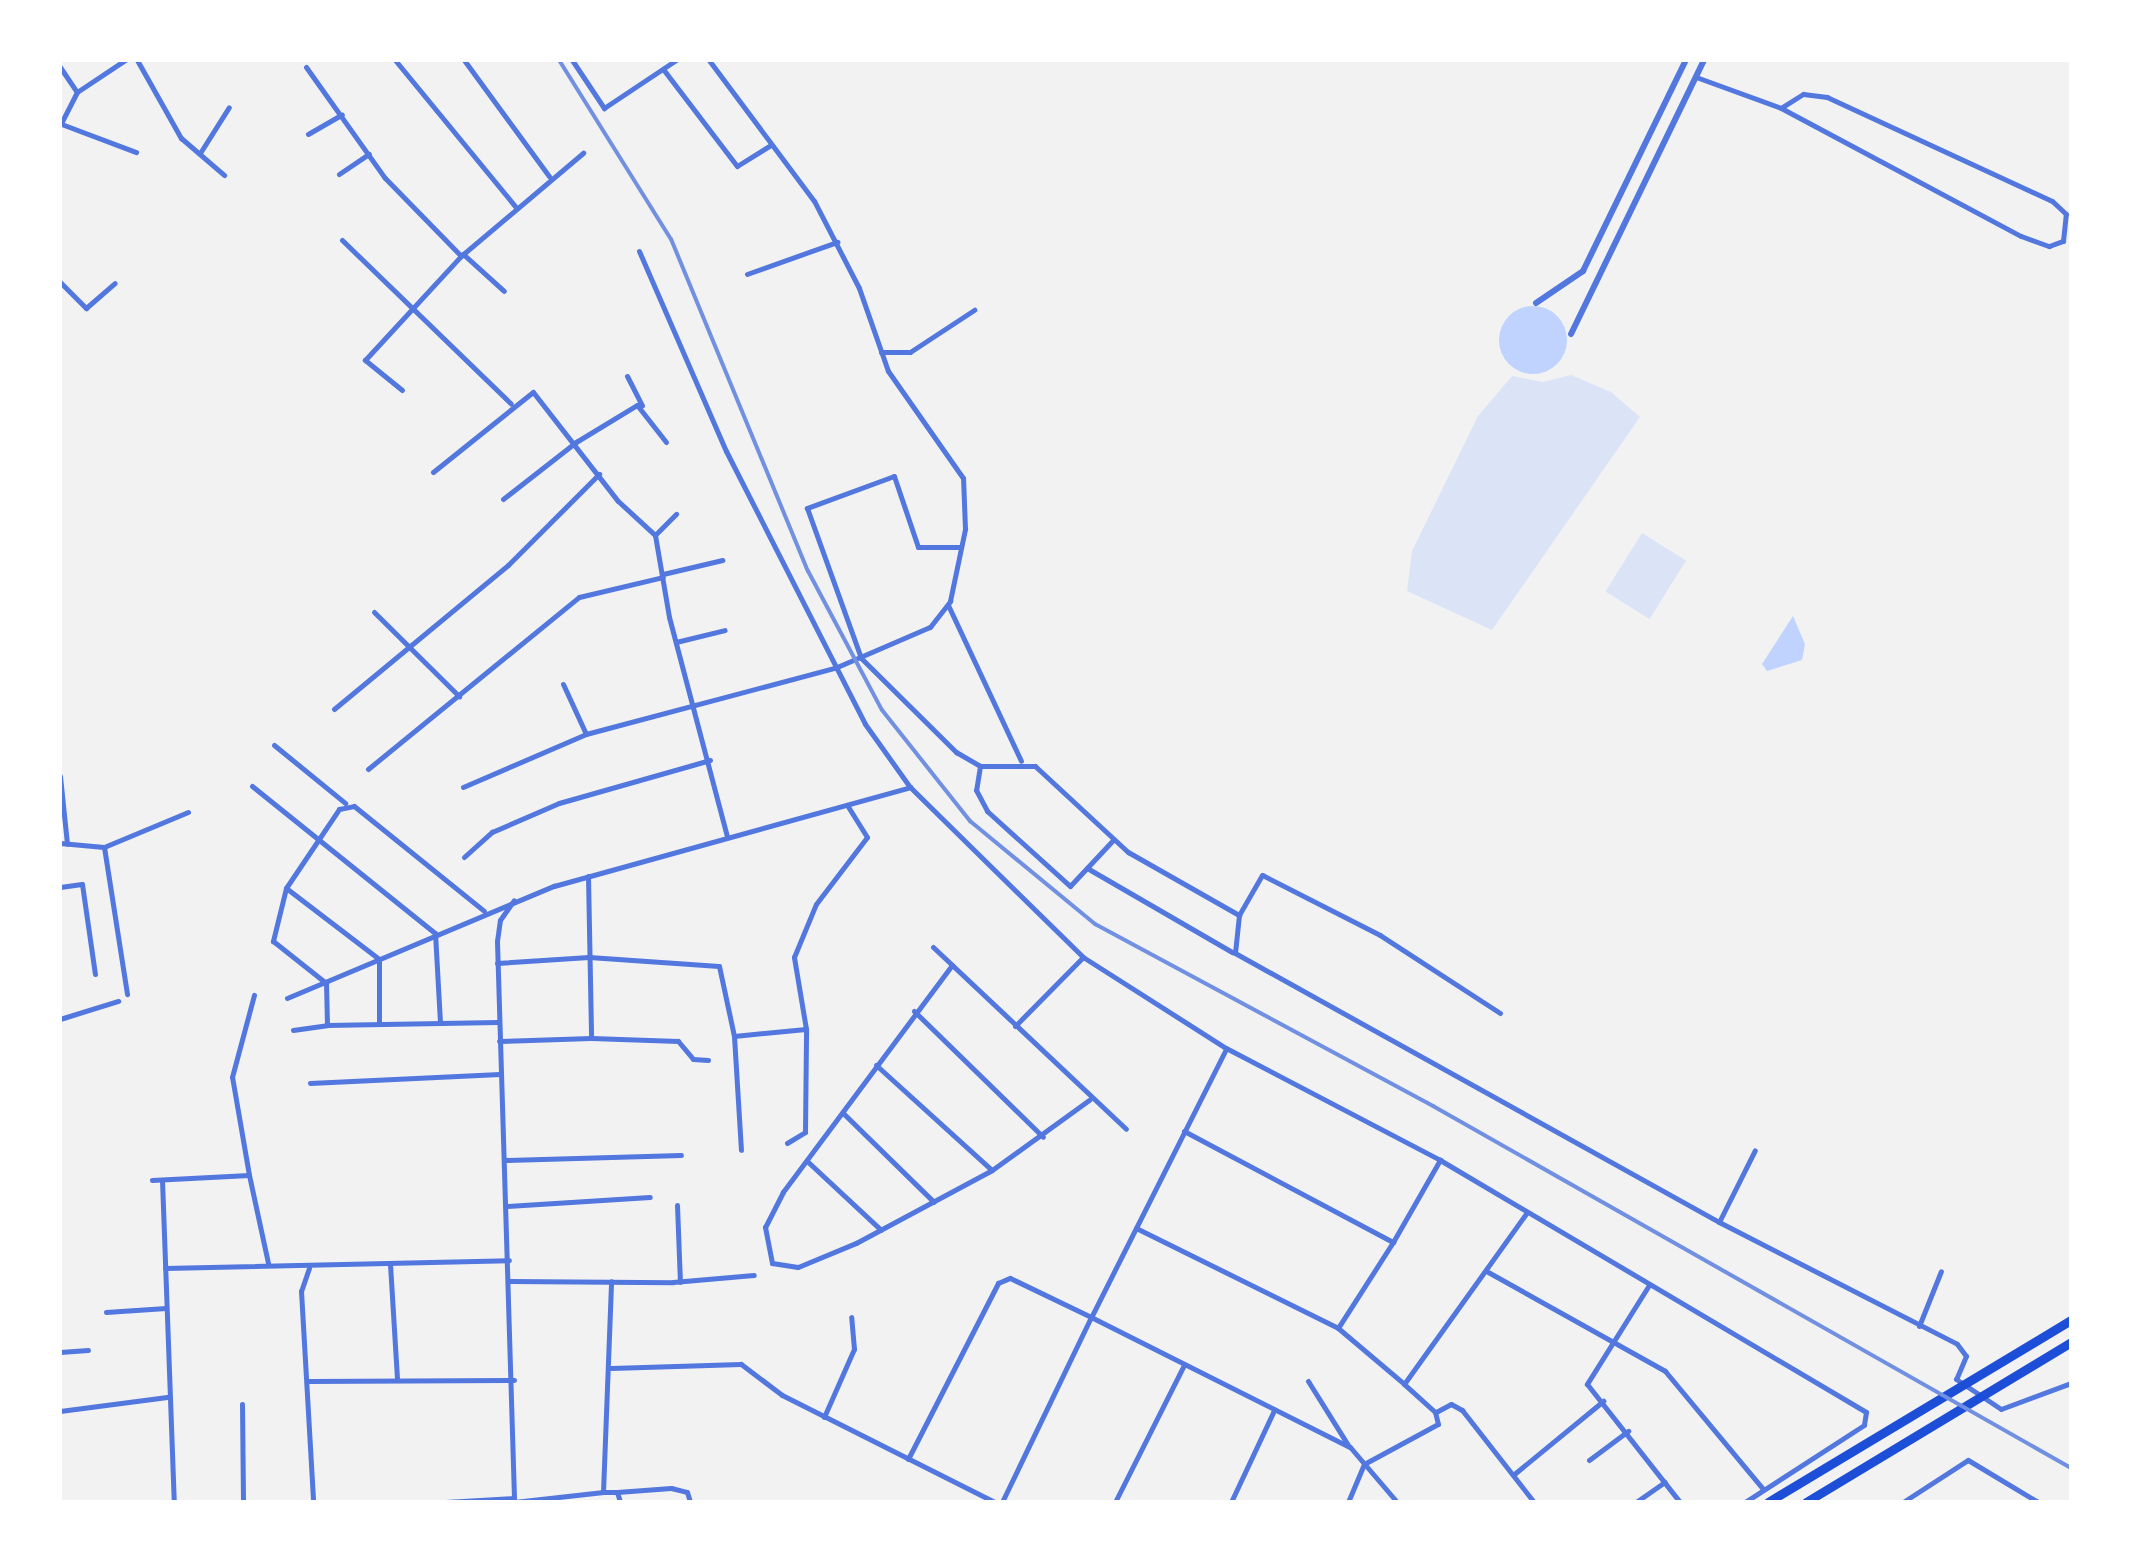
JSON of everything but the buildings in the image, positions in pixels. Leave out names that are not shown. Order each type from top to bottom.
[{"type":"highway","points":[[1768,1502],[2071,1320]]},
{"type":"highway","points":[[1806,1502],[2071,1342]]},
{"type":"street","points":[[126,60],[77,92],[62,125],[136,152]]},
{"type":"street","points":[[137,60],[181,138],[224,174]]},
{"type":"street","points":[[395,60],[515,206]]},
{"type":"street","points":[[464,60],[549,176]]},
{"type":"street","points":[[572,60],[604,108],[676,60]]},
{"type":"street","points":[[462,788],[586,734],[861,658],[930,627],[948,605],[961,547],[963,478],[878,351],[837,242],[709,60]]},
{"type":"street","points":[[1536,302],[1583,272],[1686,60]]},
{"type":"street","points":[[1571,334],[1704,60]]},
{"type":"street","points":[[60,67],[77,92]]},
{"type":"street","points":[[306,67],[369,154],[462,255],[504,291]]},
{"type":"street","points":[[662,69],[737,166],[771,146]]},
{"type":"street","points":[[1696,76],[1781,108],[2021,236],[2049,246],[2063,240],[2066,214],[2052,201],[1827,97],[1803,94],[1781,108]]},
{"type":"street","points":[[200,153],[229,107]]},
{"type":"street","points":[[308,134],[342,114]]},
{"type":"street","points":[[402,390],[365,360],[462,255],[549,176],[584,153]]},
{"type":"street","points":[[338,174],[369,154]]},
{"type":"street","points":[[342,240],[511,404]]},
{"type":"street","points":[[747,274],[837,242]]},
{"type":"street","points":[[639,251],[726,451],[865,724],[910,787],[1083,957],[1226,1048],[1440,1160],[1866,1412],[1864,1425],[1745,1502]]},
{"type":"street","points":[[60,282],[86,308],[115,282]]},
{"type":"street","points":[[878,351],[910,352],[974,310]]},
{"type":"street","points":[[627,376],[666,442]]},
{"type":"street","points":[[433,472],[511,404],[535,394],[599,474],[655,535],[676,642],[710,760],[727,837]]},
{"type":"street","points":[[503,498],[576,442],[642,406]]},
{"type":"street","points":[[334,710],[508,565],[599,474]]},
{"type":"street","points":[[961,547],[918,546],[894,476],[808,505],[834,595],[861,658],[956,752],[980,766],[1022,761],[1035,766],[1112,840],[1239,915]]},
{"type":"street","points":[[655,535],[676,514]]},
{"type":"street","points":[[368,769],[579,597],[722,560]]},
{"type":"street","points":[[948,605],[1022,761]]},
{"type":"street","points":[[374,612],[459,696]]},
{"type":"street","points":[[676,642],[725,630]]},
{"type":"street","points":[[564,684],[586,734]]},
{"type":"street","points":[[274,746],[485,912]]},
{"type":"street","points":[[464,856],[492,832],[559,802],[710,760]]},
{"type":"street","points":[[980,766],[978,798],[1025,850],[1070,886],[1112,840]]},
{"type":"street","points":[[60,776],[64,843],[104,847],[188,812]]},
{"type":"street","points":[[252,786],[436,933],[440,1023]]},
{"type":"street","points":[[288,998],[514,900],[910,787]]},
{"type":"street","points":[[326,983],[274,941],[286,888],[317,838],[345,803]]},
{"type":"street","points":[[787,1143],[804,1132],[806,1030],[794,957],[816,904],[867,836],[848,806]]},
{"type":"street","points":[[104,847],[126,994]]},
{"type":"street","points":[[1087,868],[1719,1222],[1963,1348],[1966,1356],[1956,1379],[2004,1409],[2070,1382]]},
{"type":"street","points":[[588,876],[590,1038]]},
{"type":"street","points":[[1234,953],[1239,915],[1262,876],[1380,936],[1500,1014]]},
{"type":"street","points":[[60,887],[82,884],[96,974]]},
{"type":"street","points":[[286,888],[379,959]]},
{"type":"street","points":[[514,900],[500,920],[498,964],[514,1380],[514,1500]]},
{"type":"street","points":[[933,947],[1089,1100],[1126,1129]]},
{"type":"street","points":[[498,964],[590,957],[719,966],[734,1036],[741,1150]]},
{"type":"street","points":[[1016,1026],[1083,957]]},
{"type":"street","points":[[379,959],[380,1023]]},
{"type":"street","points":[[952,965],[807,1161],[765,1227],[772,1264],[798,1268],[881,1230],[992,1170],[1043,1137],[1089,1100]]},
{"type":"street","points":[[326,983],[326,1025]]},
{"type":"street","points":[[254,994],[232,1077],[268,1263]]},
{"type":"street","points":[[60,1019],[118,1001]]},
{"type":"street","points":[[914,1012],[1043,1137]]},
{"type":"street","points":[[293,1030],[326,1025],[498,1022]]},
{"type":"street","points":[[734,1036],[806,1030]]},
{"type":"street","points":[[499,1041],[678,1041],[693,1059],[708,1060]]},
{"type":"street","points":[[611,1368],[741,1364],[824,1417],[999,1502],[1226,1048]]},
{"type":"street","points":[[876,1065],[992,1170]]},
{"type":"street","points":[[310,1082],[500,1074]]},
{"type":"street","points":[[843,1113],[934,1202]]},
{"type":"street","points":[[1184,1131],[1393,1242]]},
{"type":"street","points":[[1719,1222],[1755,1150]]},
{"type":"street","points":[[506,1160],[681,1155]]},
{"type":"street","points":[[1338,1328],[1440,1160]]},
{"type":"street","points":[[807,1161],[881,1230]]},
{"type":"street","points":[[152,1180],[250,1176]]},
{"type":"street","points":[[162,1180],[167,1398],[174,1502]]},
{"type":"street","points":[[507,1206],[650,1197]]},
{"type":"street","points":[[677,1206],[680,1282]]},
{"type":"street","points":[[1404,1384],[1488,1272],[1527,1212]]},
{"type":"street","points":[[1136,1228],[1338,1328],[1435,1412],[1438,1424],[1364,1464],[1348,1502]]},
{"type":"street","points":[[164,1268],[508,1260]]},
{"type":"street","points":[[390,1264],[397,1380]]},
{"type":"street","points":[[309,1267],[300,1290],[313,1502]]},
{"type":"street","points":[[1920,1326],[1941,1271]]},
{"type":"street","points":[[1488,1272],[1612,1338],[1682,1387],[1764,1490]]},
{"type":"street","points":[[510,1280],[680,1282],[754,1275]]},
{"type":"street","points":[[908,1458],[1002,1278],[1091,1317],[1350,1448]]},
{"type":"street","points":[[603,1492],[611,1368],[611,1281]]},
{"type":"street","points":[[1649,1285],[1612,1338],[1588,1384],[1680,1502]]},
{"type":"street","points":[[106,1312],[166,1308]]},
{"type":"street","points":[[824,1417],[854,1349],[850,1317]]},
{"type":"street","points":[[60,1352],[88,1350]]},
{"type":"street","points":[[1114,1502],[1184,1365]]},
{"type":"street","points":[[308,1381],[514,1380]]},
{"type":"street","points":[[1308,1381],[1350,1448],[1397,1502]]},
{"type":"street","points":[[60,1411],[167,1398]]},
{"type":"street","points":[[1513,1475],[1604,1400]]},
{"type":"street","points":[[242,1404],[243,1502]]},
{"type":"street","points":[[1435,1412],[1456,1405],[1534,1502]]},
{"type":"street","points":[[1230,1502],[1274,1410]]},
{"type":"street","points":[[1589,1460],[1628,1432]]},
{"type":"street","points":[[1903,1502],[1962,1462],[1984,1470],[2038,1502]]},
{"type":"street","points":[[1636,1502],[1664,1482]]},
{"type":"street","points":[[444,1502],[671,1488],[687,1492],[690,1502]]},
{"type":"street","points":[[617,1492],[620,1502]]},
{"type":"shaded area","points":[[1571,375],[1611,392],[1640,417],[1492,630],[1407,591],[1412,551],[1478,416],[1512,376],[1543,382]]},
{"type":"shaded area","points":[[1642,533],[1686,561],[1650,619],[1605,592]]},
{"type":"water","points":[[1533,306],[1557,316],[1567,340],[1557,364],[1533,374],[1509,364],[1499,340],[1509,316]]},
{"type":"water","points":[[1793,616],[1805,644],[1802,660],[1767,671],[1762,664]]},
{"type":"railway","points":[[559,60],[671,239],[808,571],[882,710],[970,821],[1095,924],[1433,1106],[2071,1468]]}]
